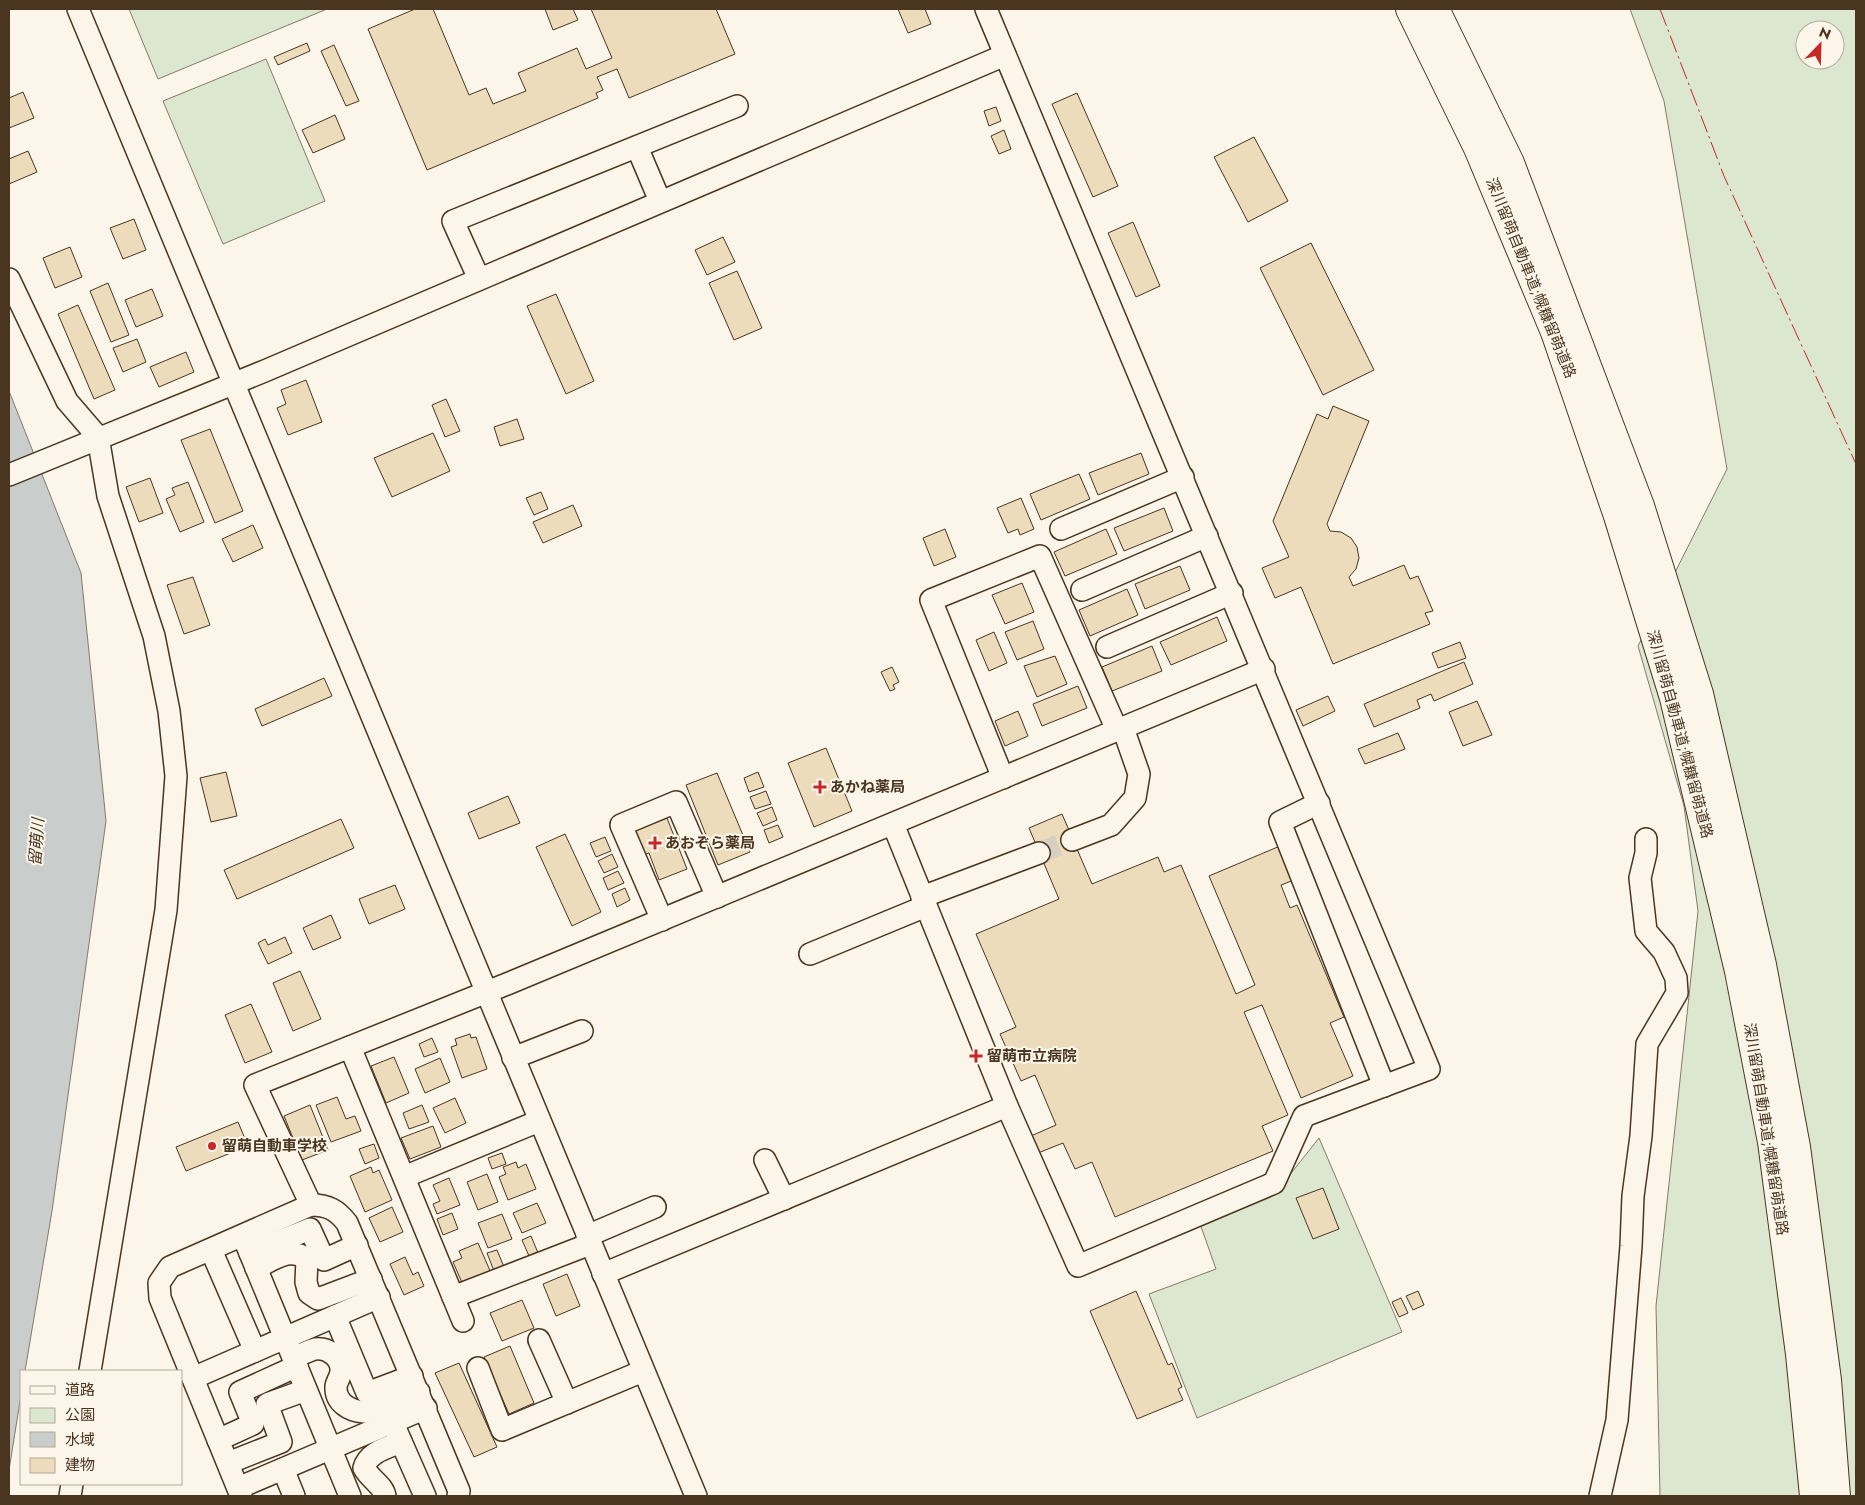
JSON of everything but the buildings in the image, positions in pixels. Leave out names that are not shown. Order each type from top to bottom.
[{"type":"highway","name":"深川留萌自動車道;幌糠留萌道路","points":[[1410,9],[1478,148],[1555,332],[1618,516],[1674,698],[1739,971],[1772,1142],[1800,1354],[1814,1496]]},
{"type":"highway","name":"深川留萌自動車道;幌糠留萌道路","points":[[1435,9],[1517,181],[1640,506],[1699,694],[1762,965],[1796,1147],[1827,1380],[1836,1496]]},
{"type":"street","points":[[78,9],[696,1496]]},
{"type":"street","points":[[893,824],[1007,1106],[1078,1266],[1274,1183],[1304,1116],[1429,1070],[1264,669],[986,9]]},
{"type":"street","points":[[9,475],[479,279],[1005,55]]},
{"type":"street","points":[[479,279],[453,221],[737,106]]},
{"type":"street","points":[[637,146],[660,201]]},
{"type":"street","points":[[9,279],[67,402],[93,439],[108,496],[154,636],[169,710],[176,776],[166,910],[90,1370]]},
{"type":"street","points":[[1061,529],[1183,477]]},
{"type":"street","points":[[1082,590],[1208,536]]},
{"type":"street","points":[[1002,778],[931,600],[1040,556],[1139,774],[1135,798],[1111,825],[1072,840]]},
{"type":"street","points":[[1107,647],[1232,593]]},
{"type":"street","points":[[311,1205],[255,1086],[486,993],[1264,669]]},
{"type":"street","points":[[662,920],[621,825],[676,802],[716,897]]},
{"type":"street","points":[[1320,804],[1280,822],[1384,1086]]},
{"type":"street","points":[[1600,1496],[1616,1420],[1631,1246],[1633,1196],[1641,1136],[1647,1044],[1677,993],[1676,978],[1664,952],[1646,931],[1640,878],[1646,853],[1646,838]]},
{"type":"street","points":[[810,954],[924,902],[1040,853]]},
{"type":"street","points":[[513,1058],[582,1031]]},
{"type":"street","points":[[350,1048],[463,1321]]},
{"type":"street","points":[[603,1274],[1007,1106]]},
{"type":"street","points":[[404,1177],[539,1121]]},
{"type":"street","points":[[765,1160],[784,1199]]},
{"type":"street","points":[[250,1252],[311,1205],[325,1205],[338,1212],[347,1223],[357,1245],[460,1494]]},
{"type":"street","points":[[453,1297],[589,1240],[655,1207]]},
{"type":"street","points":[[250,1252],[310,1229],[324,1260],[357,1245]]},
{"type":"street","points":[[375,1288],[318,1299],[309,1293],[306,1282],[308,1259],[301,1254],[291,1252],[211,1250],[170,1267],[159,1283],[160,1298],[240,1492],[283,1469],[392,1422],[419,1392]]},
{"type":"street","points":[[211,1250],[255,1351]]},
{"type":"street","points":[[250,1252],[350,1496]]},
{"type":"street","points":[[193,1378],[335,1316],[375,1288]]},
{"type":"street","points":[[335,1316],[368,1393],[419,1392]]},
{"type":"street","points":[[539,1340],[567,1402]]},
{"type":"street","points":[[218,1440],[253,1424],[240,1392],[316,1349],[331,1352],[340,1361],[341,1372],[336,1386],[345,1407],[364,1412],[419,1392]]},
{"type":"street","points":[[478,1368],[502,1430],[644,1371]]},
{"type":"street","points":[[228,1463],[281,1442],[267,1404],[306,1390]]},
{"type":"street","points":[[392,1422],[425,1496]]},
{"type":"street","points":[[385,1496],[384,1489],[369,1477],[364,1468],[366,1461],[374,1453],[401,1442]]},
{"type":"street","points":[[283,1469],[294,1496]]},
{"type":"green space","points":[[129,9],[327,9],[158,79]]},
{"type":"green space","points":[[1630,9],[1856,9],[1856,1496],[1660,1496],[1656,1306],[1698,911],[1684,806],[1638,646],[1727,469],[1664,101]]},
{"type":"green space","points":[[266,59],[325,201],[223,244],[163,101]]},
{"type":"green space","points":[[1319,1138],[1402,1332],[1197,1418],[1149,1294],[1216,1269],[1199,1221],[1277,1191]]},
{"type":"water","name":"留萌川","points":[[9,391],[81,573],[106,821],[52,1211],[25,1370],[20,1370],[20,1401],[9,1470]]},
{"type":"tunnel","points":[[1039,853],[1072,840]]},
{"type":"power","points":[[1660,9],[1724,176],[1856,464]]},
{"type":"place","name":"あかね薬局","points":[[820,787]]},
{"type":"place","name":"あおぞら薬局","points":[[655,843]]},
{"type":"place","name":"留萌市立病院","points":[[976,1056]]},
{"type":"place","name":"留萌自動車学校","points":[[212,1146]]}]
